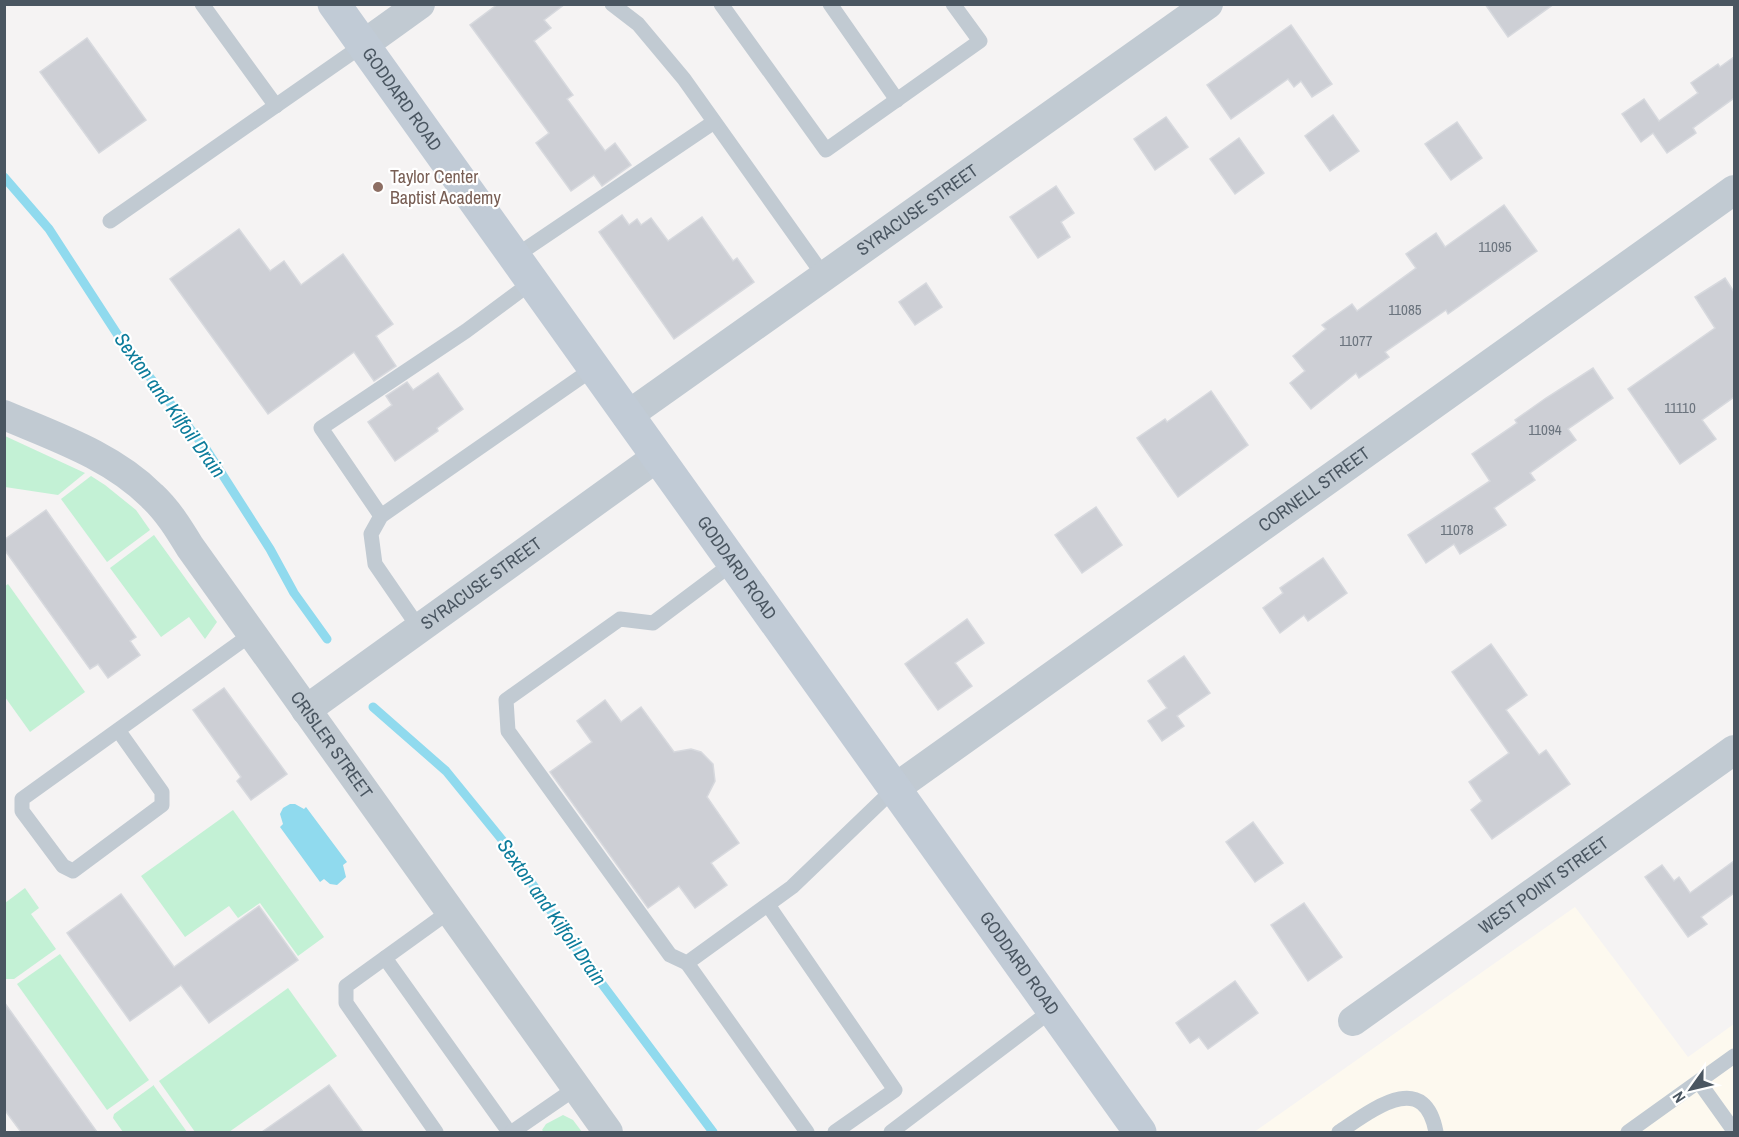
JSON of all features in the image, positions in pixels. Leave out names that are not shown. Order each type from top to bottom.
[{"type":"main road","name":"GODDARD ROAD","points":[[334,4],[1140,1132]]},
{"type":"street","points":[[363,45],[420,4]]},
{"type":"street","name":"SYRACUSE STREET","points":[[627,416],[1208,4]]},
{"type":"street","name":"CORNELL STREET","points":[[894,789],[1734,190]]},
{"type":"street","name":"CRISLER STREET","points":[[4,415],[104,459],[134,479],[154,497],[608,1132]]},
{"type":"street","name":"SYRACUSE STREET","points":[[306,710],[657,457]]},
{"type":"street","name":"WEST POINT STREET","points":[[1353,1021],[1734,750]]},
{"type":"lane","points":[[202,4],[276,106]]},
{"type":"lane","points":[[612,4],[638,24],[684,79],[824,276]]},
{"type":"lane","points":[[722,4],[826,150],[980,41],[953,4]]},
{"type":"lane","points":[[830,4],[897,100]]},
{"type":"lane","points":[[110,221],[363,45]]},
{"type":"lane","points":[[381,516],[321,428],[466,331],[523,270],[714,122]]},
{"type":"lane","points":[[419,628],[375,564],[371,534],[381,516],[594,368]]},
{"type":"lane","points":[[733,563],[653,623],[620,619],[506,700],[508,731],[670,955],[687,963],[807,1132]]},
{"type":"lane","points":[[118,730],[162,792],[162,805],[72,871],[63,866],[22,811],[22,799],[118,730],[253,633]]},
{"type":"lane","points":[[687,963],[792,887],[894,789]]},
{"type":"lane","points":[[768,905],[895,1090],[835,1132]]},
{"type":"lane","points":[[435,1132],[346,1003],[346,986],[450,911]]},
{"type":"lane","points":[[385,958],[511,1132],[576,1088]]},
{"type":"lane","points":[[891,1132],[1052,1010]]},
{"type":"lane","points":[[1628,1132],[1734,1056]]},
{"type":"lane","points":[[1699,1082],[1734,1131]]},
{"type":"lane","points":[[1339,1132],[1377,1107],[1398,1098],[1413,1098],[1426,1107],[1433,1117],[1436,1132]]},
{"type":"shaded area","points":[[1575,907],[1688,1057],[1734,1024],[1734,1132],[1254,1132]]},
{"type":"green space","points":[[5,436],[85,473],[58,495],[5,487]]},
{"type":"green space","points":[[91,476],[136,510],[150,530],[107,562],[61,499]]},
{"type":"green space","points":[[154,535],[217,622],[205,639],[189,617],[161,637],[110,568]]},
{"type":"green space","points":[[8,584],[85,692],[30,732],[5,697],[4,587]]},
{"type":"green space","points":[[233,810],[324,937],[298,956],[260,903],[238,918],[229,906],[185,937],[141,876]]},
{"type":"green space","points":[[25,888],[39,908],[31,914],[56,949],[14,979],[5,979],[5,903]]},
{"type":"green space","points":[[60,954],[149,1080],[107,1110],[17,984]]},
{"type":"green space","points":[[288,988],[337,1056],[229,1132],[195,1132],[159,1081]]},
{"type":"green space","points":[[154,1085],[187,1132],[123,1132],[113,1118],[114,1114]]},
{"type":"green space","points":[[563,1115],[573,1120],[582,1132],[544,1132],[542,1130],[546,1124]]},
{"type":"water","points":[[290,804],[304,809],[306,807],[347,862],[343,865],[346,877],[337,885],[330,884],[324,879],[320,882],[280,827],[283,824],[280,814],[283,808]]},
{"type":"building","points":[[498,4],[565,4],[544,20],[551,28],[534,41],[573,95],[567,99],[605,151],[615,143],[631,165],[602,186],[594,175],[571,191],[536,143],[549,133],[470,25]]},
{"type":"building","points":[[1485,4],[1554,4],[1508,37]]},
{"type":"building","points":[[1291,25],[1332,84],[1312,97],[1301,81],[1294,87],[1288,79],[1231,119],[1207,85]]},
{"type":"building","points":[[87,38],[146,120],[99,153],[40,72]]},
{"type":"building","points":[[1734,57],[1734,98],[1693,128],[1696,133],[1667,153],[1653,133],[1641,142],[1622,114],[1644,99],[1659,121],[1698,93],[1691,83],[1718,64],[1720,67]]},
{"type":"building","points":[[1333,115],[1359,151],[1330,171],[1305,136]]},
{"type":"building","points":[[1166,117],[1188,147],[1155,170],[1134,139]]},
{"type":"building","points":[[1457,122],[1482,158],[1451,180],[1425,144]]},
{"type":"building","points":[[1239,138],[1264,173],[1235,194],[1210,159]]},
{"type":"building","points":[[1056,186],[1074,213],[1061,222],[1070,237],[1038,258],[1010,217]]},
{"type":"building","points":[[1504,205],[1537,251],[1448,314],[1446,310],[1385,352],[1389,357],[1359,378],[1356,373],[1311,409],[1290,383],[1305,371],[1293,356],[1326,329],[1322,325],[1352,304],[1357,311],[1416,268],[1406,254],[1436,233],[1445,247]]},
{"type":"building","points":[[622,215],[629,225],[637,219],[641,225],[651,218],[668,241],[702,217],[733,261],[737,258],[754,282],[674,339],[599,232]]},
{"type":"building","points":[[239,229],[270,271],[284,261],[301,285],[343,254],[393,324],[376,336],[396,366],[374,381],[354,352],[268,414],[170,279]]},
{"type":"building","points":[[1725,278],[1734,292],[1734,397],[1702,420],[1716,439],[1680,464],[1628,389],[1715,328],[1695,297]]},
{"type":"building","points":[[926,283],[942,307],[915,325],[899,302]]},
{"type":"building","points":[[1593,368],[1613,398],[1568,429],[1576,440],[1530,473],[1535,480],[1494,508],[1506,525],[1460,554],[1454,544],[1426,563],[1408,535],[1490,481],[1472,454],[1517,423],[1515,420]]},
{"type":"building","points":[[438,373],[463,409],[437,428],[438,431],[395,461],[368,422],[392,405],[386,396],[407,382],[413,390]]},
{"type":"building","points":[[1211,391],[1248,445],[1178,497],[1137,438],[1165,419],[1167,422]]},
{"type":"building","points":[[1096,507],[1122,545],[1082,573],[1055,535]]},
{"type":"building","points":[[46,510],[136,637],[130,641],[140,655],[108,678],[98,664],[90,669],[4,549],[4,540]]},
{"type":"building","points":[[1323,558],[1347,593],[1308,621],[1304,615],[1280,633],[1263,608],[1283,593],[1280,588]]},
{"type":"building","points":[[967,619],[984,643],[955,663],[972,686],[938,710],[905,664]]},
{"type":"building","points":[[1491,644],[1527,695],[1506,710],[1539,755],[1546,750],[1570,784],[1492,839],[1471,810],[1482,801],[1469,782],[1509,753],[1452,672]]},
{"type":"building","points":[[1184,656],[1210,693],[1177,716],[1184,726],[1162,741],[1148,721],[1167,708],[1148,681]]},
{"type":"building","points":[[224,688],[287,774],[251,800],[237,781],[241,777],[193,710]]},
{"type":"building","points":[[605,700],[621,722],[641,707],[674,752],[691,749],[701,752],[713,764],[715,781],[707,797],[739,843],[711,863],[727,885],[695,908],[679,886],[648,908],[550,772],[592,742],[577,721]]},
{"type":"building","points":[[1253,822],[1283,863],[1255,882],[1226,842]]},
{"type":"building","points":[[1734,861],[1734,893],[1701,917],[1707,924],[1688,937],[1645,877],[1662,865],[1674,881],[1679,877],[1690,893]]},
{"type":"building","points":[[121,894],[174,967],[259,906],[298,960],[209,1023],[181,985],[130,1021],[67,933]]},
{"type":"building","points":[[1304,903],[1342,957],[1308,981],[1271,925]]},
{"type":"building","points":[[1235,981],[1258,1013],[1208,1049],[1199,1037],[1190,1043],[1176,1023]]},
{"type":"building","points":[[4,1002],[97,1132],[21,1132],[4,1109]]},
{"type":"building","points":[[329,1085],[363,1132],[262,1132]]},
{"type":"waterway","name":"Sexton and Kilfoil Drain","points":[[4,177],[49,229],[123,343],[206,449],[270,549],[294,593],[327,639]]},
{"type":"waterway","name":"Sexton and Kilfoil Drain","points":[[373,707],[446,771],[503,841],[587,964],[713,1132]]},
{"type":"place","name":"Taylor Center Baptist Academy","points":[[378,187]]}]
